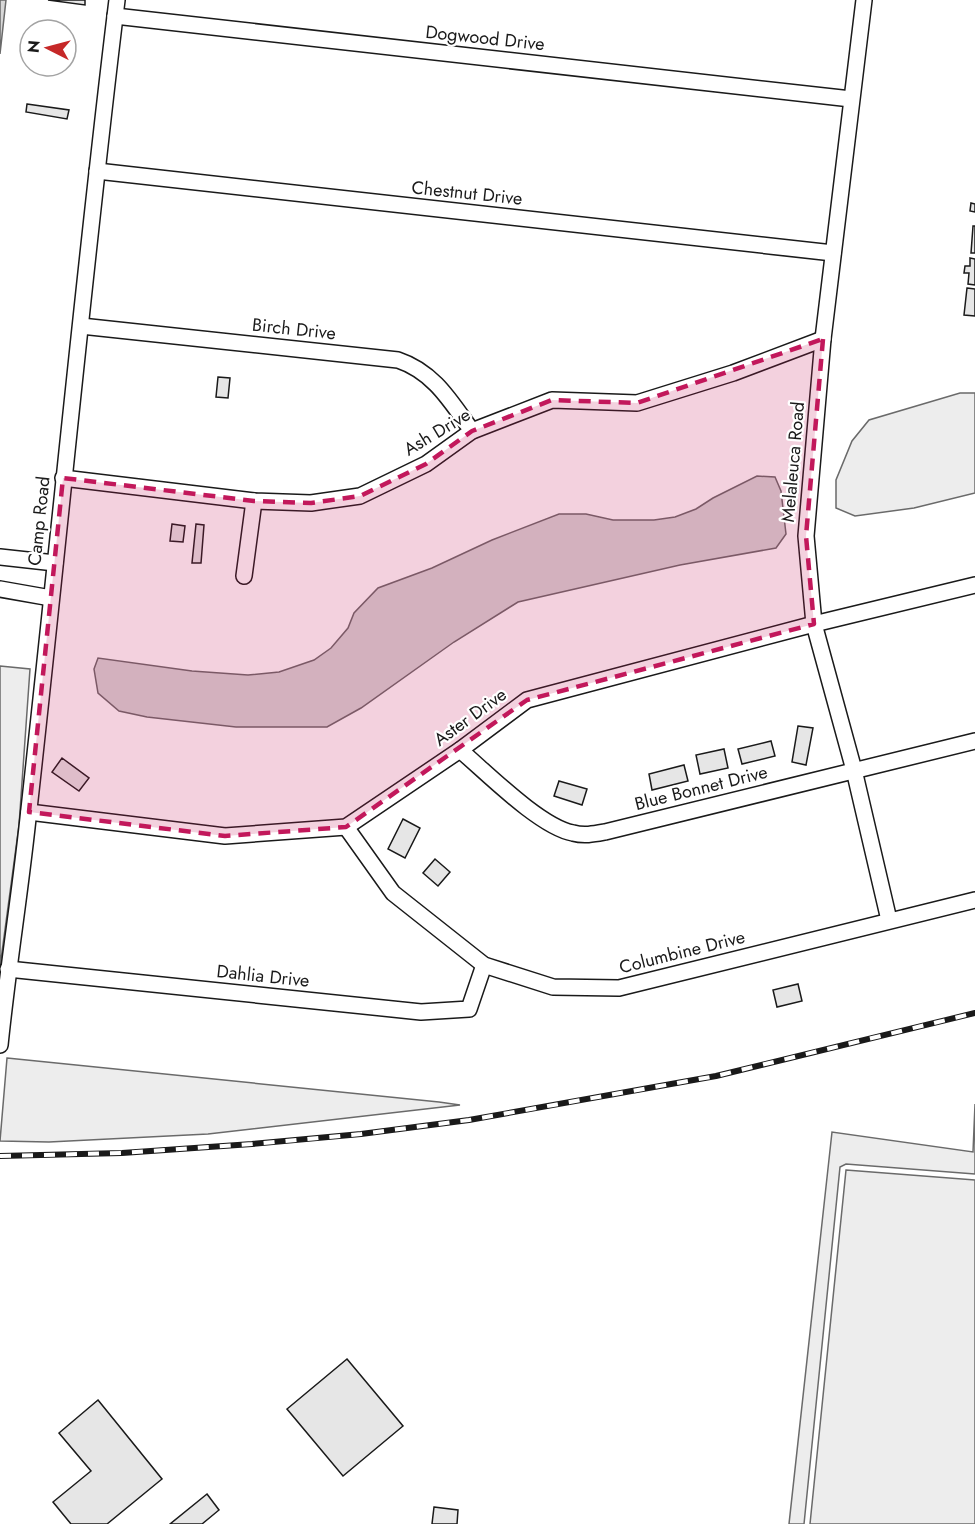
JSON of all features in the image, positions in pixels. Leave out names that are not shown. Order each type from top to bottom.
[{"type":"street","name":"Camp Road","points":[[0,1045],[29,813],[63,478],[117,0]]},
{"type":"street","name":"Melaleuca Road","points":[[864,0],[823,339],[806,536],[814,624],[854,770],[889,920]]},
{"type":"street","name":"Dogwood Drive","points":[[115,16],[851,99]]},
{"type":"street","name":"Chestnut Drive","points":[[97,171],[833,253]]},
{"type":"street","name":"Birch Drive","points":[[81,326],[398,360],[419,369],[430,377],[472,431]]},
{"type":"street","name":"Ash Drive","points":[[63,478],[254,501],[311,503],[360,496],[426,464],[472,431],[552,400],[637,403],[733,373],[823,339]]},
{"type":"street","points":[[244,576],[254,501]]},
{"type":"street","points":[[0,557],[55,563]]},
{"type":"street","name":"Aster Drive","points":[[29,813],[225,836],[346,826],[460,750],[526,700],[814,624],[975,585]]},
{"type":"street","points":[[0,589],[51,598]]},
{"type":"street","name":"Blue Bonnet Drive","points":[[460,750],[538,816],[570,833],[586,835],[975,741]]},
{"type":"street","name":"Columbine Drive","points":[[346,826],[393,892],[484,965],[553,987],[619,988],[975,900]]},
{"type":"street","name":"Dahlia Drive","points":[[8,969],[421,1012],[469,1009],[484,965]]},
{"type":"highlighted area","points":[[823,339],[806,536],[814,624],[527,700],[346,827],[225,836],[29,812],[63,478],[254,501],[311,503],[360,496],[426,464],[472,431],[552,400],[637,403]]},
{"type":"shaded area","points":[[0,0],[6,0],[0,54]]},
{"type":"shaded area","points":[[960,393],[975,393],[975,493],[914,508],[855,516],[836,508],[836,480],[852,441],[869,420]]},
{"type":"shaded area","points":[[757,476],[775,477],[781,491],[786,534],[776,548],[680,565],[518,602],[454,642],[361,708],[327,727],[236,727],[147,717],[119,711],[98,693],[94,669],[98,658],[192,671],[248,675],[279,672],[314,660],[331,648],[348,628],[354,613],[378,588],[432,568],[492,540],[559,514],[586,514],[613,520],[654,520],[675,517],[696,509]]},
{"type":"shaded area","points":[[0,666],[30,669],[19,825],[0,967]]},
{"type":"shaded area","points":[[7,1058],[460,1105],[208,1134],[49,1142],[0,1141]]},
{"type":"shaded area","points":[[975,1104],[975,1174],[846,1164],[840,1167],[804,1524],[789,1524],[832,1132],[973,1152]]},
{"type":"shaded area","points":[[846,1170],[975,1180],[975,1524],[810,1524]]},
{"type":"building","points":[[48,0],[85,0],[85,5]]},
{"type":"building","points":[[27,104],[69,110],[67,119],[26,112]]},
{"type":"building","points":[[971,203],[975,204],[975,212],[970,211]]},
{"type":"building","points":[[973,226],[975,226],[975,253],[971,253]]},
{"type":"building","points":[[970,258],[975,259],[975,285],[968,284],[969,273],[964,273],[965,266],[970,266]]},
{"type":"building","points":[[967,288],[975,289],[975,316],[964,315]]},
{"type":"building","points":[[218,377],[230,378],[228,398],[216,397]]},
{"type":"building","points":[[172,524],[185,526],[183,542],[170,541]]},
{"type":"building","points":[[196,524],[204,525],[201,563],[192,563]]},
{"type":"building","points":[[798,726],[813,728],[806,765],[792,762]]},
{"type":"building","points":[[771,741],[775,756],[742,764],[738,749]]},
{"type":"building","points":[[724,749],[728,768],[700,774],[696,755]]},
{"type":"building","points":[[62,758],[89,778],[79,791],[52,772]]},
{"type":"building","points":[[684,765],[688,781],[652,790],[649,774]]},
{"type":"building","points":[[559,781],[587,789],[582,805],[554,796]]},
{"type":"building","points":[[403,819],[420,828],[405,858],[388,849]]},
{"type":"building","points":[[435,859],[450,872],[438,886],[423,873]]},
{"type":"building","points":[[798,984],[802,1001],[777,1007],[773,990]]},
{"type":"building","points":[[347,1359],[403,1426],[343,1476],[287,1409]]},
{"type":"building","points":[[98,1400],[162,1479],[107,1524],[71,1524],[53,1502],[91,1471],[59,1433]]},
{"type":"building","points":[[207,1494],[219,1510],[202,1524],[170,1524]]},
{"type":"building","points":[[434,1507],[458,1510],[457,1524],[432,1524]]},
{"type":"railway","points":[[0,1156],[122,1153],[252,1144],[361,1134],[469,1120],[716,1076],[975,1013]]}]
